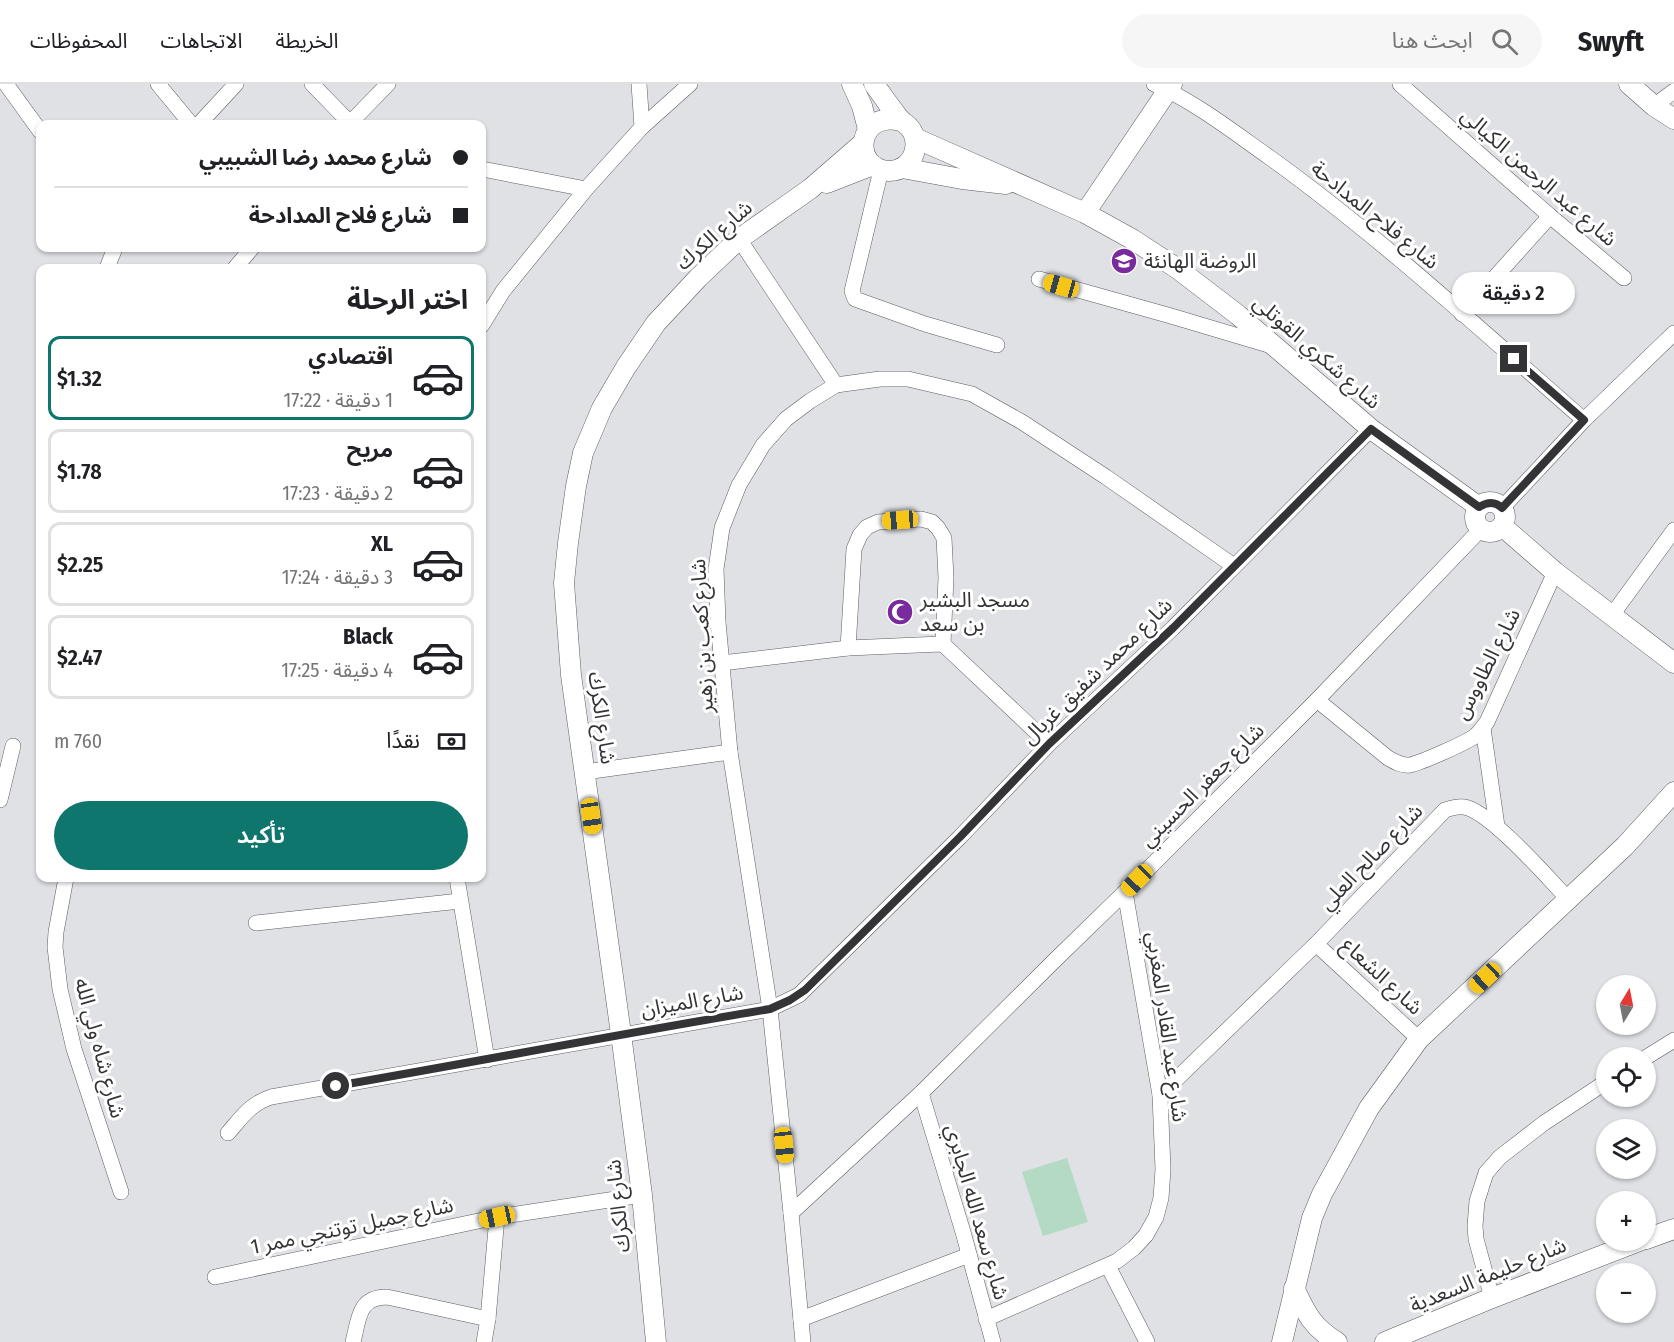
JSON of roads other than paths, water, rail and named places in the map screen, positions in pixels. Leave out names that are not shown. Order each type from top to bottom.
[{"type":"street","points":[[6,84],[36,125]]},
{"type":"street","points":[[158,84],[188,120]]},
{"type":"street","points":[[203,120],[236,84]]},
{"type":"street","points":[[312,84],[345,120]]},
{"type":"street","points":[[353,120],[388,84]]},
{"type":"street","points":[[639,84],[642,127]]},
{"type":"street","points":[[486,319],[503,291],[586,189],[642,127],[690,84]]},
{"type":"street","points":[[852,84],[861,106],[866,136],[864,151],[867,159],[877,167],[892,171],[902,168],[914,155],[915,138],[910,128],[901,121],[874,84]]},
{"type":"street","name":"شارع عبد الرحمن الكيالي","points":[[1400,84],[1624,278]]},
{"type":"street","points":[[1629,84],[1654,106],[1674,119]]},
{"type":"street","points":[[1085,213],[1165,86]]},
{"type":"street","name":"شارع فلاح المدادحة","points":[[1165,86],[1327,200],[1584,420]]},
{"type":"street","points":[[1654,106],[1674,91]]},
{"type":"street","points":[[866,136],[874,123],[883,119],[901,121]]},
{"type":"street","name":"شارع الكرك","points":[[656,1342],[642,1195],[571,675],[564,583],[574,495],[584,453],[602,408],[656,323],[739,239],[810,189],[866,136]]},
{"type":"street","name":"شارع شكري القوتلي","points":[[915,138],[1085,213],[1132,239],[1178,269],[1238,315],[1371,429],[1479,507]]},
{"type":"street","points":[[877,167],[852,291],[855,299],[925,324],[997,345]]},
{"type":"street","name":"شارع الكرك","points":[[810,189],[877,167]]},
{"type":"street","name":"شارع شكري القوتلي","points":[[902,168],[962,179],[1026,186]]},
{"type":"street","points":[[486,170],[586,189]]},
{"type":"street","points":[[1462,314],[1550,216]]},
{"type":"street","points":[[739,239],[836,385]]},
{"type":"street","points":[[238,264],[249,252]]},
{"type":"street","points":[[1039,279],[1274,347]]},
{"type":"street","points":[[1674,333],[1584,420],[1502,517],[1498,530],[1486,532],[1480,529],[1475,518],[1479,507],[1488,502],[1494,503],[1502,517],[1555,572],[1674,663]]},
{"type":"street","name":"شارع كعب بن زهير","points":[[803,1342],[770,1009],[730,752],[718,622],[716,569],[722,528],[739,485],[763,445],[786,419],[810,400],[836,385],[880,379],[908,380],[972,394],[1022,422],[1088,464],[1234,566]]},
{"type":"street","name":"شارع محمد شفيق غربال","points":[[770,1009],[805,990],[960,837],[1049,744],[1173,628],[1371,429]]},
{"type":"street","points":[[848,648],[856,542],[867,527],[878,522],[921,519],[932,522],[944,538],[946,578],[944,644]]},
{"type":"street","name":"شارع جعفر الحسيني","points":[[791,1213],[921,1093],[1125,892],[1317,700],[1480,529]]},
{"type":"street","points":[[1611,615],[1674,530]]},
{"type":"street","name":"شارع الطاووس","points":[[1317,700],[1398,764],[1408,765],[1418,762],[1469,740],[1483,728],[1555,572]]},
{"type":"street","points":[[722,663],[848,648],[944,644],[1049,744]]},
{"type":"street","points":[[1483,728],[1497,826]]},
{"type":"street","points":[[0,800],[13,746]]},
{"type":"street","points":[[585,772],[730,752]]},
{"type":"street","points":[[1282,1342],[1312,1218],[1322,1194],[1369,1108],[1419,1039],[1625,846],[1674,792]]},
{"type":"street","name":"شارع صالح العلي","points":[[1161,1095],[1316,944],[1445,810],[1454,807],[1468,808],[1497,826],[1569,900]]},
{"type":"street","name":"شارع شاه ولي الله","points":[[65,882],[56,932],[60,989],[74,1049],[121,1192]]},
{"type":"street","points":[[458,882],[487,1060]]},
{"type":"street","name":"شارع عبد القادر المغربي","points":[[986,1319],[1118,1262],[1146,1234],[1156,1217],[1161,1198],[1163,1169],[1161,1095],[1125,892]]},
{"type":"street","points":[[256,923],[460,901]]},
{"type":"street","name":"شارع الشعاع","points":[[1316,944],[1419,1039]]},
{"type":"street","name":"شارع الميزان","points":[[228,1133],[252,1106],[271,1097],[770,1009]]},
{"type":"street","points":[[1656,1052],[1674,1040]]},
{"type":"street","points":[[1492,1298],[1476,1239],[1475,1226],[1477,1201],[1486,1173],[1500,1157],[1535,1130],[1596,1089]]},
{"type":"street","name":"شارع سعد الله الجابري","points":[[921,1093],[993,1342]]},
{"type":"street","name":"شارع جميل توتنجي ممر 1","points":[[215,1276],[497,1217],[642,1195]]},
{"type":"street","points":[[484,1342],[497,1217]]},
{"type":"street","name":"شارع حليمة السعدية","points":[[1656,1236],[1674,1229]]},
{"type":"street","name":"شارع حليمة السعدية","points":[[1384,1342],[1615,1251]]},
{"type":"street","points":[[801,1318],[969,1255]]},
{"type":"street","points":[[1108,1266],[1147,1342]]},
{"type":"street","points":[[1294,1288],[1315,1326],[1337,1342]]},
{"type":"street","points":[[353,1342],[364,1305],[379,1297],[488,1319]]},
{"type":"place","name":"الروضة الهانئة","points":[[1124,261]]},
{"type":"place","name":"مسجد البشير بن سعد","points":[[900,612]]}]
